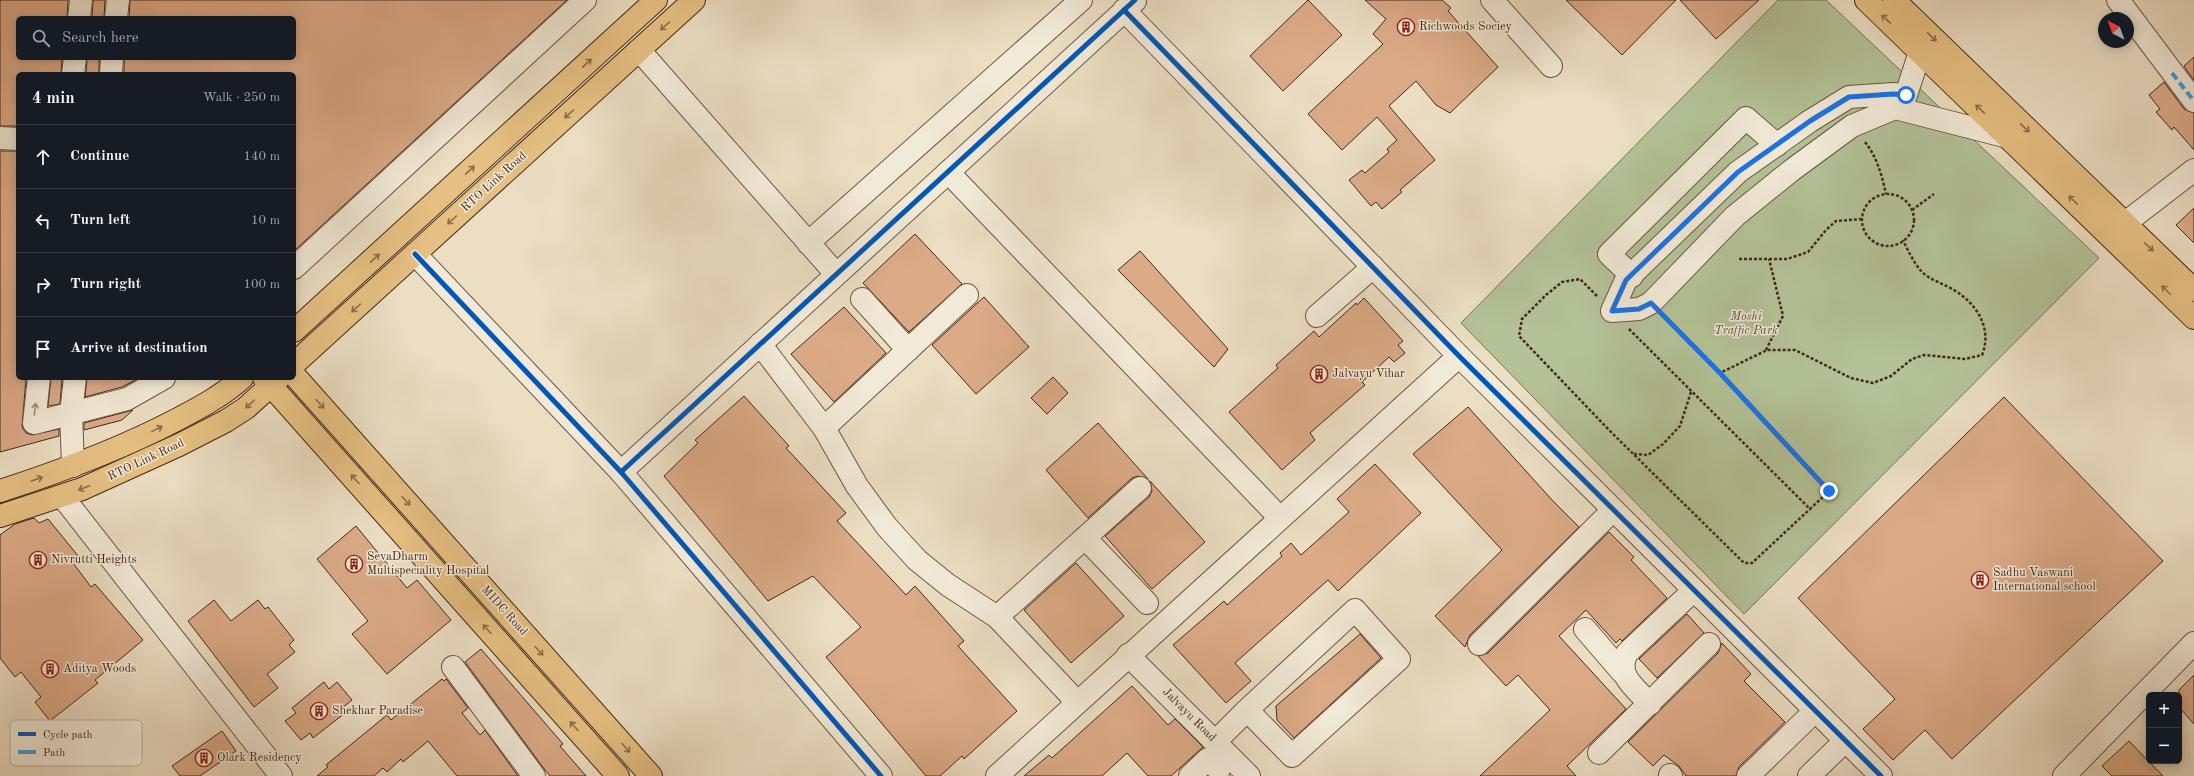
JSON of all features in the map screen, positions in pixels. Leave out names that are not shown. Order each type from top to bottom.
[{"type":"main road","name":"RTO Link Road","points":[[296,329],[656,0]]},
{"type":"main road","name":"RTO Link Road","points":[[296,362],[694,0]]},
{"type":"main road","points":[[1866,0],[2008,137],[2117,229],[2194,290]]},
{"type":"main road","points":[[1894,0],[2117,229],[2194,318]]},
{"type":"main road","name":"MIDC Road","points":[[296,377],[651,776]]},
{"type":"main road","name":"RTO Link Road","points":[[0,491],[73,466],[168,424],[213,400],[239,380]]},
{"type":"main road","name":"RTO Link Road","points":[[0,516],[62,496],[125,471],[226,421],[246,408],[271,380]]},
{"type":"main road","name":"MIDC Road","points":[[271,380],[618,776]]},
{"type":"street","points":[[79,16],[81,0]]},
{"type":"street","points":[[116,16],[118,0]]},
{"type":"street","points":[[296,266],[585,0]]},
{"type":"street","points":[[808,243],[1081,0]]},
{"type":"street","points":[[1492,0],[1551,66]]},
{"type":"street","points":[[2129,4],[2194,101]]},
{"type":"street","points":[[621,472],[1130,5],[1373,267],[1459,356],[1881,776]]},
{"type":"street","points":[[638,50],[836,274]]},
{"type":"street","points":[[1920,52],[1906,95],[1893,94],[1849,97],[1738,172],[1632,276],[1626,280],[1612,311],[1639,309],[1651,303],[1735,216],[1792,170],[1852,126],[1895,108],[2008,137]]},
{"type":"street","points":[[73,72],[75,60]]},
{"type":"street","points":[[111,72],[112,60]]},
{"type":"street","points":[[1632,276],[1608,254],[1746,118],[1776,145]]},
{"type":"street","points":[[0,138],[16,139]]},
{"type":"street","points":[[2117,229],[2194,170]]},
{"type":"street","points":[[948,172],[1280,518]]},
{"type":"street","points":[[415,254],[621,472],[881,776]]},
{"type":"street","points":[[1317,316],[1373,267]]},
{"type":"street","points":[[824,428],[967,295]]},
{"type":"street","points":[[862,299],[908,350]]},
{"type":"street","points":[[760,344],[824,428],[857,486],[886,527],[917,560],[948,585],[997,617],[1077,702]]},
{"type":"street","points":[[997,776],[1128,655],[1459,356]]},
{"type":"street","points":[[39,380],[34,424],[127,399],[160,380]]},
{"type":"street","points":[[73,466],[71,414],[75,380]]},
{"type":"street","points":[[997,617],[1140,488]]},
{"type":"street","points":[[62,496],[281,776]]},
{"type":"street","points":[[1479,644],[1613,510]]},
{"type":"street","points":[[1085,538],[1147,603]]},
{"type":"street","points":[[1622,672],[1622,662],[1627,653],[1693,590]]},
{"type":"street","points":[[1215,742],[1247,710],[1355,610],[1399,658],[1292,756],[1247,710]]},
{"type":"street","points":[[1585,629],[1650,704]]},
{"type":"street","points":[[2064,776],[2194,643]]},
{"type":"street","points":[[1600,752],[1709,644]]},
{"type":"street","name":"Jalvayu Road","points":[[1128,655],[1215,742],[1225,768],[1249,776]]},
{"type":"street","points":[[453,668],[534,776]]},
{"type":"street","points":[[1748,776],[1815,711]]},
{"type":"street","points":[[1809,776],[1845,741]]},
{"type":"street","points":[[1190,776],[1208,759],[1225,768]]},
{"type":"path","points":[[1852,126],[1870,149],[1882,176],[1886,194]]},
{"type":"path","points":[[1886,194],[1902,198],[1912,210],[1913,227],[1903,240],[1888,246],[1875,242],[1865,233],[1862,219],[1864,208],[1870,201],[1886,194]]},
{"type":"path","points":[[1912,210],[1934,194]]},
{"type":"path","points":[[1739,259],[1787,259],[1808,252],[1826,230],[1836,221],[1862,219]]},
{"type":"path","points":[[1720,373],[1766,351],[1795,350],[1851,378],[1873,383],[1892,376],[1912,359],[1924,355],[1965,359],[1982,354],[1986,344],[1984,327],[1980,314],[1969,300],[1952,289],[1931,279],[1922,272],[1911,256],[1903,240]]},
{"type":"path","points":[[1766,351],[1783,316],[1769,259]]},
{"type":"path","points":[[1651,303],[1720,373],[1829,491],[1810,509],[1752,563],[1744,562],[1633,454],[1519,336],[1522,319],[1546,295],[1562,282],[1580,279],[1691,392],[1810,509]]},
{"type":"path","points":[[1633,454],[1648,454],[1663,444],[1680,426],[1685,417],[1691,392]]},
{"type":"green space","name":"Moshi Traffic Park","points":[[1778,0],[1826,0],[2099,258],[1744,614],[1461,323]]},
{"type":"building","points":[[0,0],[68,0],[67,16],[16,16],[16,60],[62,60],[61,72],[16,72],[16,126],[0,126]]},
{"type":"building","points":[[93,0],[105,0],[104,16],[92,16]]},
{"type":"building","points":[[130,0],[567,0],[296,249],[296,72],[124,72],[124,60],[296,60],[296,16],[129,16]]},
{"type":"building","points":[[1308,0],[1342,35],[1283,91],[1250,56]]},
{"type":"building","points":[[1365,0],[1442,0],[1451,8],[1448,11],[1498,67],[1450,113],[1436,105],[1416,81],[1389,106],[1435,160],[1400,190],[1402,192],[1382,209],[1376,202],[1371,206],[1349,180],[1362,170],[1365,173],[1389,152],[1387,149],[1397,140],[1377,117],[1342,150],[1308,114],[1383,44],[1373,34],[1386,19]]},
{"type":"building","points":[[1566,0],[1676,0],[1622,55]]},
{"type":"building","points":[[1680,0],[1759,0],[1716,39]]},
{"type":"building","points":[[2194,57],[2194,80],[2184,66]]},
{"type":"building","points":[[87,60],[99,60],[99,72],[86,72]]},
{"type":"building","points":[[2164,82],[2184,109],[2194,113],[2194,150],[2174,127],[2172,130],[2156,112],[2160,109],[2149,95]]},
{"type":"building","points":[[0,151],[16,151],[16,380],[26,380],[22,427],[26,433],[32,435],[59,429],[59,436],[0,452]]},
{"type":"building","points":[[2194,208],[2194,243],[2176,225]]},
{"type":"building","points":[[915,234],[962,284],[909,332],[863,283]]},
{"type":"building","points":[[1140,251],[1228,349],[1214,367],[1118,270]]},
{"type":"building","points":[[984,297],[1029,347],[976,394],[932,345]]},
{"type":"building","points":[[1364,298],[1403,341],[1398,345],[1405,353],[1394,362],[1389,357],[1362,382],[1365,385],[1310,433],[1315,440],[1282,470],[1229,412],[1278,368],[1276,365],[1314,331],[1319,337],[1356,303],[1357,305]]},
{"type":"building","points":[[844,307],[886,353],[834,402],[791,354]]},
{"type":"building","points":[[1053,377],[1068,393],[1047,414],[1031,398]]},
{"type":"building","points":[[51,380],[62,380],[60,404],[48,406]]},
{"type":"building","points":[[87,380],[135,380],[122,387],[85,397]]},
{"type":"building","points":[[744,396],[789,446],[786,448],[846,513],[837,521],[906,595],[915,586],[964,641],[958,646],[1017,711],[964,759],[962,756],[940,776],[926,776],[826,657],[861,627],[813,576],[768,601],[664,476],[698,443],[695,440]]},
{"type":"building","name":"Sadhu Vaswani International school","points":[[2004,397],[2163,561],[1952,759],[1925,730],[1893,760],[1863,729],[1895,699],[1798,598]]},
{"type":"building","points":[[1468,407],[1553,501],[1579,527],[1470,635],[1465,647],[1435,616],[1502,550],[1413,454]]},
{"type":"building","points":[[133,410],[122,420],[84,430],[84,423]]},
{"type":"building","points":[[1098,423],[1148,479],[1138,476],[1132,478],[1088,518],[1046,470]]},
{"type":"building","points":[[1375,464],[1421,513],[1338,591],[1328,580],[1235,663],[1251,681],[1226,703],[1173,645],[1224,601],[1227,605],[1282,556],[1280,553],[1291,543],[1301,555],[1349,512],[1337,499]]},
{"type":"building","points":[[1150,481],[1205,542],[1152,589],[1105,536],[1149,497],[1152,491]]},
{"type":"building","points":[[34,518],[39,523],[48,519],[79,557],[73,563],[91,587],[95,584],[143,640],[95,680],[98,683],[51,720],[49,720],[35,702],[41,697],[21,672],[15,677],[0,658],[0,535],[15,524]]},
{"type":"building","points":[[356,526],[407,588],[417,580],[451,620],[387,674],[352,634],[368,621],[317,559]]},
{"type":"building","points":[[1609,532],[1634,557],[1631,560],[1667,598],[1622,641],[1620,639],[1616,643],[1586,610],[1559,636],[1626,709],[1567,766],[1576,776],[1480,776],[1550,710],[1518,675],[1506,686],[1478,656],[1488,653]]},
{"type":"building","points":[[1076,563],[1124,616],[1071,663],[1024,610]]},
{"type":"building","points":[[214,600],[231,621],[258,600],[265,609],[268,607],[294,640],[289,645],[295,652],[267,674],[278,688],[254,707],[188,621]]},
{"type":"building","points":[[1687,614],[1704,633],[1657,678],[1639,659]]},
{"type":"building","points":[[1360,634],[1381,658],[1294,738],[1277,720],[1276,706]]},
{"type":"building","points":[[1722,643],[1751,674],[1744,681],[1785,722],[1739,767],[1736,776],[1686,776],[1679,766],[1664,755],[1653,766],[1628,742],[1718,653]]},
{"type":"building","points":[[481,649],[563,744],[560,746],[586,776],[550,776],[545,770],[465,662]]},
{"type":"building","points":[[2194,675],[2194,724],[2182,710],[2182,692],[2179,692],[2179,690]]},
{"type":"building","points":[[442,679],[444,681],[446,679],[468,708],[462,713],[480,735],[485,730],[518,776],[457,776],[428,741],[403,762],[401,759],[387,772],[383,768],[374,776],[317,776],[328,767],[326,765],[387,715],[391,720]]},
{"type":"building","name":"Shekhar Paradise","points":[[324,682],[329,689],[337,682],[352,700],[342,708],[345,713],[313,738],[310,733],[301,740],[285,721],[296,713],[292,708]]},
{"type":"building","points":[[1132,686],[1168,725],[1175,719],[1203,747],[1171,776],[1148,776],[1127,753],[1102,776],[1024,776],[1049,755],[1052,758]]},
{"type":"building","name":"Olark Residency","points":[[222,731],[236,751],[200,776],[180,776],[172,766]]},
{"type":"building","points":[[2129,741],[2146,758],[2146,764],[2151,764],[2163,776],[2112,776],[2102,766]]},
{"type":"marked path","points":[[2172,73],[2194,101]]},
{"type":"cycle path","points":[[621,472],[1135,0]]},
{"type":"cycle path","points":[[1124,10],[1459,356],[1881,776]]},
{"type":"cycle path","points":[[415,254],[621,472],[881,776]]},
{"type":"place","name":"Richwoods Sociey","points":[[1406,27]]},
{"type":"place","name":"Jalvayu Vihar","points":[[1319,374]]},
{"type":"place","name":"Nivrutti Heights","points":[[38,560]]},
{"type":"place","name":"SevaDharm Multispeciality Hospital","points":[[354,564]]},
{"type":"place","name":"Sadhu Vaswani International school","points":[[1980,580]]},
{"type":"place","name":"Aditya Woods","points":[[50,669]]},
{"type":"place","name":"Shekhar Paradise","points":[[319,711]]},
{"type":"place","name":"Olark Residency","points":[[204,758]]},
{"type":"route","points":[[1829,491],[1720,373],[1651,303],[1639,309],[1629,311],[1612,311],[1626,280],[1632,276],[1738,172],[1810,121],[1849,97],[1893,94],[1906,95]]}]
